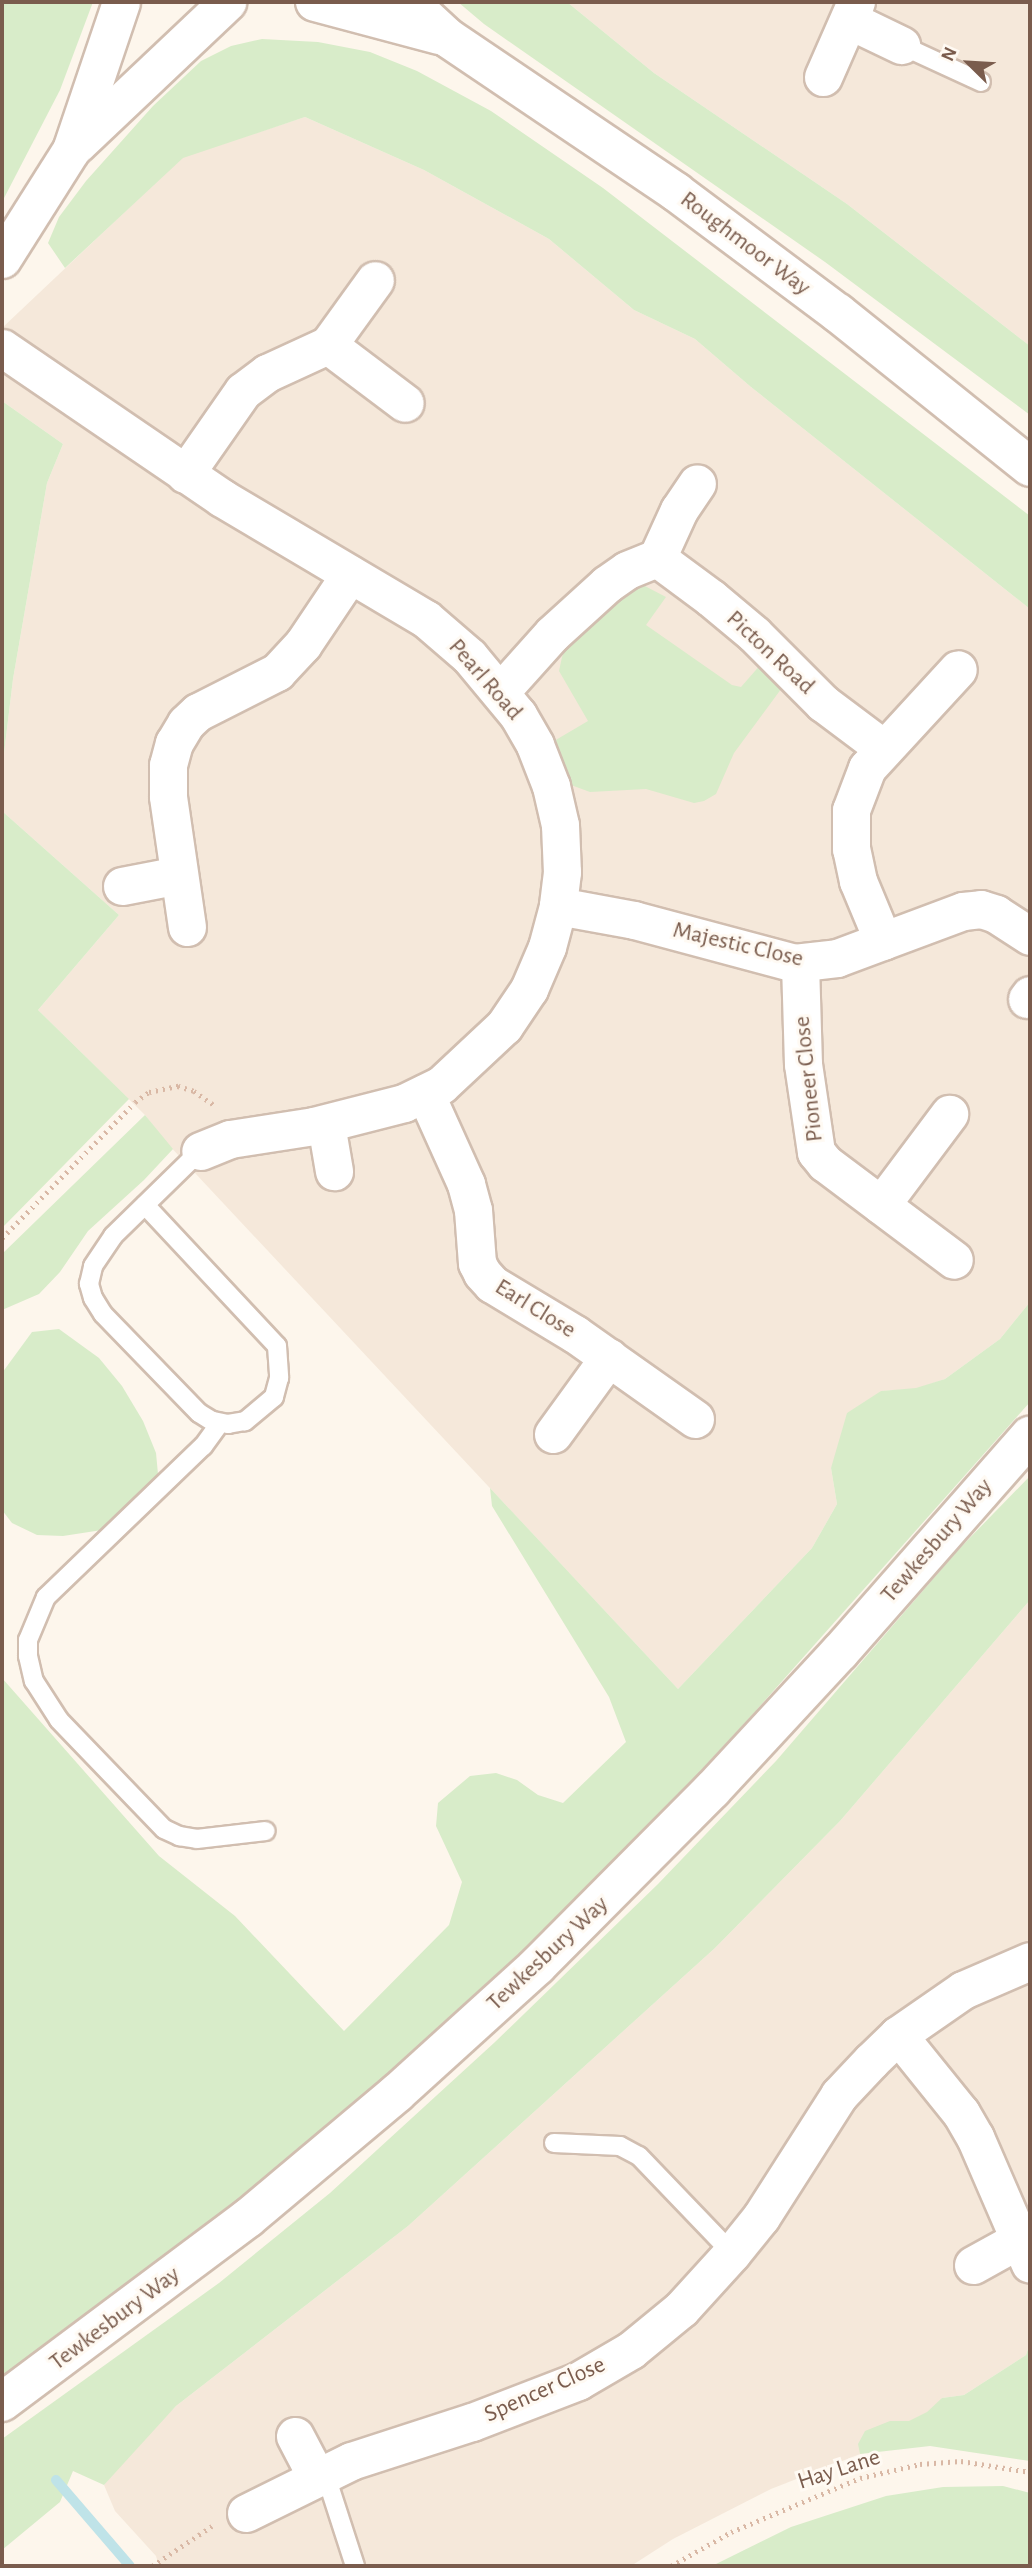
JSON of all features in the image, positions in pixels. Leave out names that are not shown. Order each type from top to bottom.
[{"type":"street","points":[[2,258],[71,150],[121,2]]},
{"type":"street","points":[[71,150],[227,2]]},
{"type":"street","name":"Roughmoor Way","points":[[315,2],[379,16],[448,38]]},
{"type":"street","name":"Roughmoor Way","points":[[410,2],[448,38],[676,192],[838,313],[1030,467]]},
{"type":"street","points":[[823,77],[852,11],[901,45]]},
{"type":"street","points":[[185,474],[243,391],[267,373],[328,345],[375,280]]},
{"type":"street","points":[[328,345],[405,403]]},
{"type":"street","name":"Pearl Road","points":[[2,348],[185,474],[426,619],[469,656],[518,715],[535,745],[551,786],[560,825],[562,872],[558,906],[547,947],[529,989],[504,1026],[457,1071],[425,1093],[371,1113],[326,1124],[215,1143],[200,1151]]},
{"type":"street","points":[[500,692],[586,602],[627,570],[657,558],[671,526],[697,484]]},
{"type":"street","name":"Picton Road","points":[[657,558],[754,634],[823,703],[883,748]]},
{"type":"street","points":[[187,927],[167,778],[171,753],[179,734],[198,712],[215,701],[277,672],[303,643],[350,574]]},
{"type":"street","points":[[883,941],[858,881],[852,849],[851,810],[867,768],[958,669]]},
{"type":"street","points":[[122,886],[179,875]]},
{"type":"street","name":"Majestic Close","points":[[558,906],[634,920],[766,957],[800,963],[837,958],[963,911],[981,909],[996,914],[1030,936]]},
{"type":"street","name":"Pioneer Close","points":[[800,963],[803,1064],[816,1152],[825,1163],[954,1260]]},
{"type":"street","name":"Earl Close","points":[[425,1093],[466,1184],[473,1210],[477,1263],[482,1273],[499,1289],[609,1357],[695,1419]]},
{"type":"street","points":[[881,1206],[949,1114]]},
{"type":"street","points":[[326,1124],[334,1171]]},
{"type":"street","points":[[553,1434],[609,1357]]},
{"type":"street","name":"Tewkesbury Way","points":[[2,2402],[248,2218],[397,2093],[537,1966],[712,1790],[840,1652],[1030,1436]]},
{"type":"street","name":"Spencer Close","points":[[246,2513],[320,2474],[578,2381],[631,2350],[681,2309],[732,2253],[761,2217],[839,2095],[898,2035],[963,1990],[1030,1961]]},
{"type":"street","points":[[898,2035],[961,2113],[975,2137],[1025,2251],[973,2265]]},
{"type":"street","points":[[295,2436],[320,2474]]},
{"type":"lane","points":[[901,45],[981,82]]},
{"type":"lane","points":[[145,1205],[277,1346],[279,1378],[274,1396],[245,1421],[220,1423],[199,1413],[103,1314],[93,1297],[89,1283],[100,1252],[145,1205],[200,1151]]},
{"type":"lane","points":[[220,1423],[203,1447],[46,1597],[28,1640],[27,1656],[43,1699],[59,1720],[164,1829],[179,1836],[197,1839],[266,1831]]},
{"type":"lane","points":[[554,2143],[620,2146],[639,2156],[732,2253]]},
{"type":"lane","points":[[320,2474],[355,2566]]},
{"type":"path","points":[[2,1238],[135,1102],[149,1092],[178,1086],[194,1091],[253,1135]]},
{"type":"path","name":"Hay Lane","points":[[671,2566],[731,2532],[860,2478],[920,2464],[961,2461],[1030,2472]]},
{"type":"path","points":[[152,2566],[242,2506],[246,2513]]},
{"type":"shaded area","points":[[567,2],[1030,2],[1030,346],[847,204],[654,73]]},
{"type":"shaded area","points":[[305,117],[424,170],[549,239],[634,310],[695,339],[751,387],[1030,609],[1030,1302],[1000,1339],[945,1379],[916,1389],[881,1391],[831,1468],[837,1504],[812,1548],[678,1689],[166,1142],[145,1115],[38,1010],[119,915],[2,811],[2,770],[13,679],[47,483],[63,444],[2,401],[2,328],[183,157]]},
{"type":"shaded area","points":[[1030,1600],[1030,2343],[1026,2355],[964,2395],[942,2398],[928,2438],[860,2454],[771,2489],[673,2539],[631,2566],[159,2566],[156,2556],[115,2511],[104,2485],[119,2465],[176,2406],[408,2226],[715,1948],[840,1821]]},
{"type":"green space","points":[[2,2],[93,2],[60,90],[2,202]]},
{"type":"green space","points":[[458,2],[567,2],[654,73],[847,204],[1030,346],[1030,415],[825,262],[484,24]]},
{"type":"green space","points":[[262,39],[318,42],[370,52],[417,71],[491,111],[603,188],[1030,516],[1030,609],[751,387],[695,339],[634,310],[549,239],[424,170],[305,117],[183,158],[65,268],[48,243],[59,217],[86,181],[153,106],[201,61],[231,46]]},
{"type":"green space","points":[[2,401],[63,444],[47,483],[13,679],[2,770]]},
{"type":"green space","points":[[622,584],[641,584],[666,597],[646,625],[732,685],[741,687],[762,663],[787,681],[734,753],[716,794],[704,801],[694,803],[646,789],[590,792],[571,785],[557,761],[554,741],[588,721],[559,671],[562,657],[569,640]]},
{"type":"green space","points":[[2,811],[119,915],[38,1010],[129,1099],[2,1228]]},
{"type":"green space","points":[[145,1115],[173,1149],[144,1180],[88,1231],[60,1272],[39,1294],[2,1310],[2,1254]]},
{"type":"green space","points":[[1030,1302],[1030,1402],[753,1714],[617,1861],[432,2040],[196,2239],[2,2384],[2,1678],[159,1856],[235,1916],[344,2031],[449,1925],[462,1882],[436,1826],[438,1803],[470,1776],[496,1773],[517,1780],[538,1795],[563,1803],[626,1742],[609,1697],[492,1506],[490,1488],[678,1689],[812,1548],[837,1504],[831,1468],[847,1413],[881,1391],[916,1388],[945,1379],[1000,1339]]},
{"type":"green space","points":[[59,1329],[99,1358],[122,1386],[143,1421],[156,1453],[158,1474],[154,1497],[137,1516],[102,1530],[63,1536],[37,1535],[12,1523],[2,1510],[2,1373],[32,1332]]},
{"type":"green space","points":[[1030,1476],[1030,1600],[840,1821],[715,1948],[408,2226],[176,2406],[104,2485],[73,2471],[60,2502],[2,2550],[2,2439],[219,2283],[330,2193],[495,2042],[658,1884],[776,1761],[958,1550]]},
{"type":"green space","points":[[1030,2343],[1030,2461],[930,2446],[860,2454],[858,2444],[865,2431],[890,2421],[909,2421],[927,2412],[942,2398],[964,2395],[1026,2355]]},
{"type":"green space","points":[[1003,2486],[1030,2493],[1030,2566],[712,2566],[791,2527],[886,2496],[943,2487]]},
{"type":"waterway","points":[[56,2480],[130,2566]]}]
